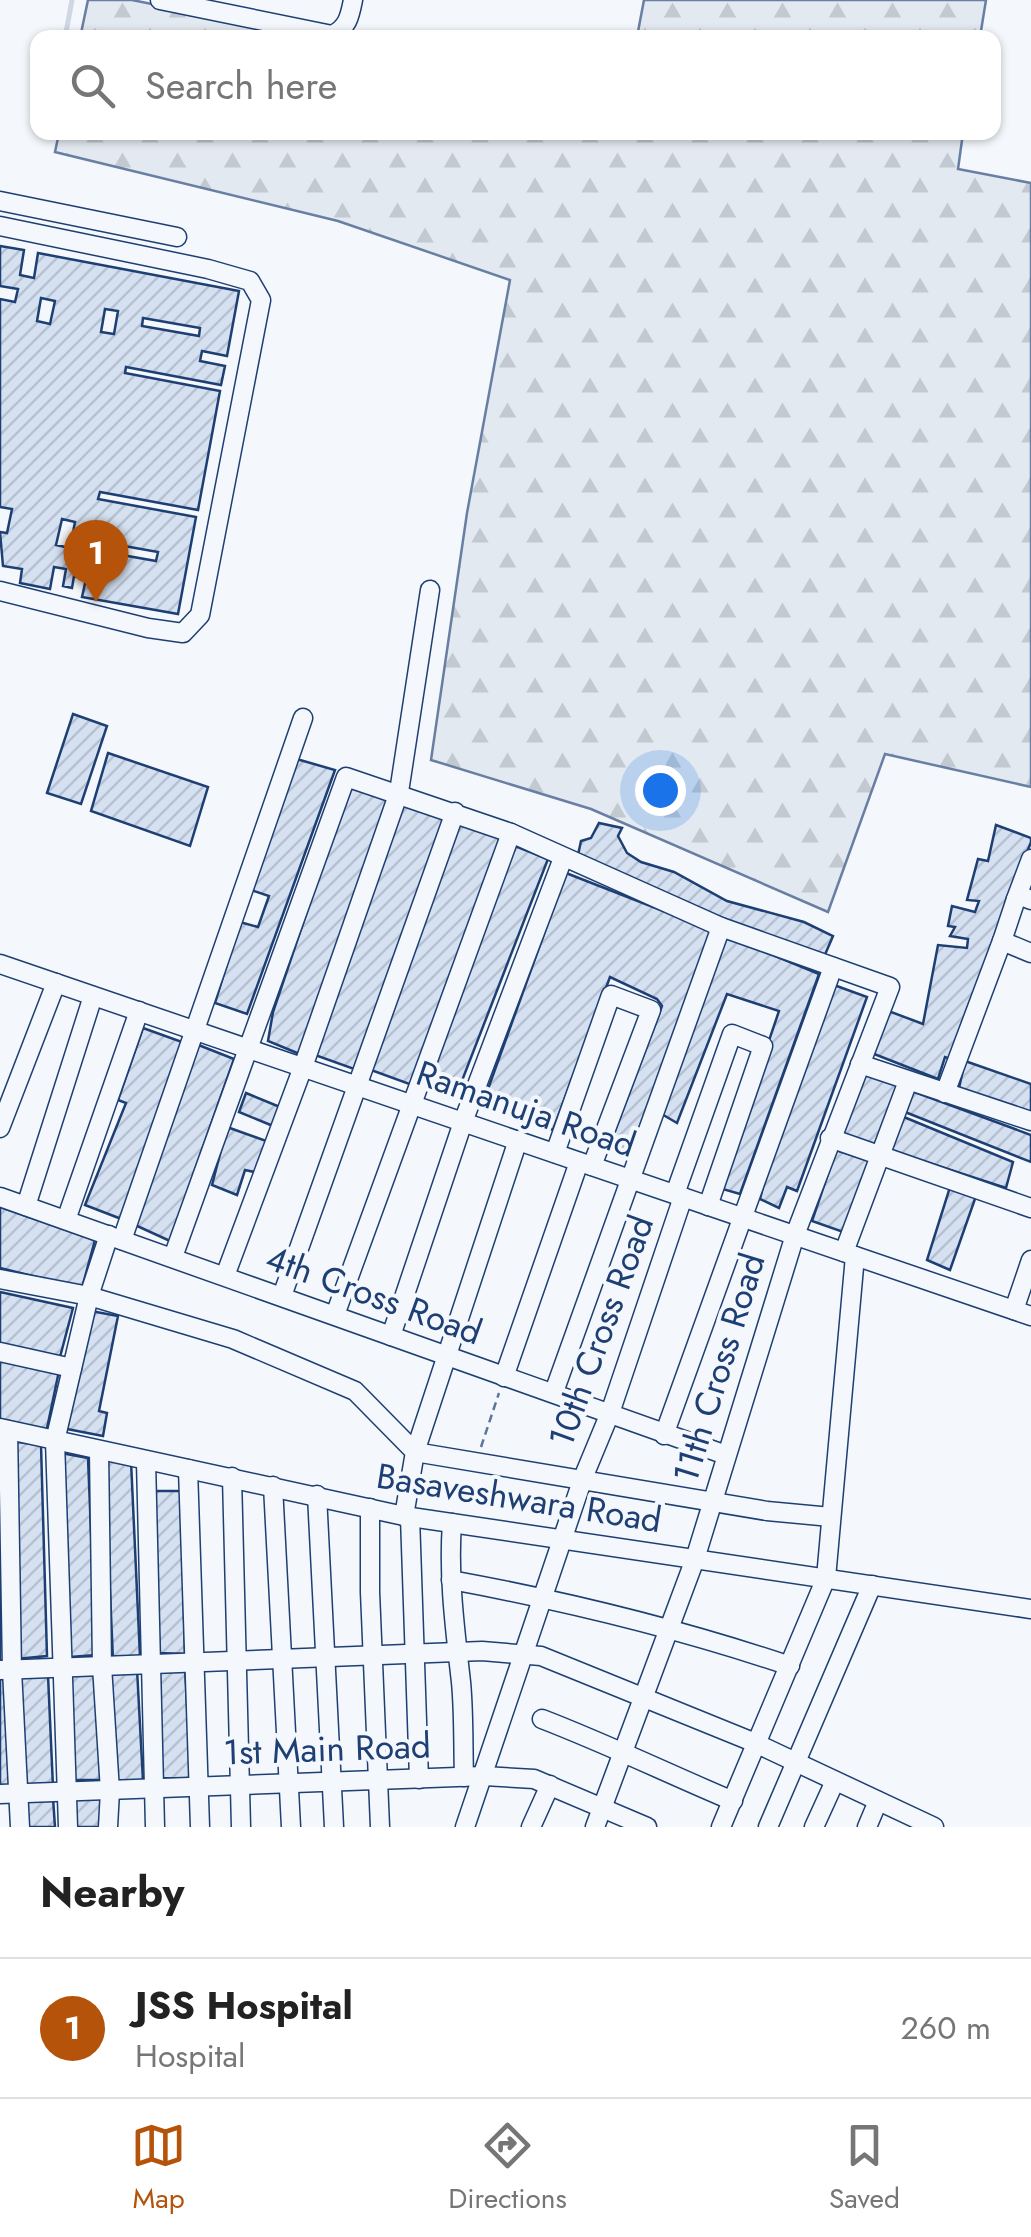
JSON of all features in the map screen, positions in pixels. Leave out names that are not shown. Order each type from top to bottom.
[{"type":"street","points":[[160,0],[297,30]]},
{"type":"street","points":[[342,30],[353,0]]},
{"type":"street","points":[[0,201],[177,236]]},
{"type":"street","points":[[0,226],[208,268],[250,281],[262,300],[200,615],[183,633],[0,592]]},
{"type":"street","points":[[225,1276],[399,792],[430,590]]},
{"type":"street","points":[[68,1827],[56,1441],[90,1296],[193,1030],[303,718]]},
{"type":"street","points":[[172,1257],[346,777],[455,812],[721,927],[833,967],[664,1435]]},
{"type":"street","points":[[282,1296],[455,812]]},
{"type":"street","points":[[335,1315],[511,833]]},
{"type":"street","points":[[391,1336],[464,1122],[564,858]]},
{"type":"street","points":[[945,1092],[1002,941],[1024,899],[1031,859]]},
{"type":"street","points":[[554,1392],[721,927]]},
{"type":"street","points":[[1002,941],[1031,953]]},
{"type":"street","name":"Ramanuja Road","points":[[0,964],[1022,1314]]},
{"type":"street","name":"11th Cross Road","points":[[595,1827],[695,1559],[795,1236],[890,987],[833,967]]},
{"type":"street","points":[[0,1128],[5,1102],[56,983]]},
{"type":"street","points":[[504,1377],[586,1164],[651,1010],[611,995],[554,1153]]},
{"type":"street","points":[[26,1206],[93,996]]},
{"type":"street","points":[[66,1220],[139,1011]]},
{"type":"street","name":"10th Cross Road","points":[[465,1827],[583,1478],[610,1413],[732,1034],[763,1046],[708,1206]]},
{"type":"street","points":[[860,1064],[1031,1122]]},
{"type":"street","points":[[721,1827],[826,1578],[850,1254],[884,1138],[908,1080]]},
{"type":"street","points":[[830,1138],[1031,1208]]},
{"type":"street","points":[[419,1779],[407,1516],[415,1452],[518,1140]]},
{"type":"street","name":"4th Cross Road","points":[[0,1197],[726,1455]]},
{"type":"street","points":[[1022,1314],[1031,1260]]},
{"type":"street","points":[[0,1279],[90,1296],[233,1339],[354,1391],[415,1452],[767,1511],[831,1517]]},
{"type":"street","points":[[0,1352],[72,1368]]},
{"type":"street","points":[[4,1429],[9,1794],[20,1827]]},
{"type":"street","name":"Basaveshwara Road","points":[[4,1429],[407,1516],[1031,1609]]},
{"type":"street","points":[[99,1450],[108,1827]]},
{"type":"street","points":[[146,1461],[155,1827]]},
{"type":"street","points":[[188,1469],[200,1827]]},
{"type":"street","points":[[232,1477],[241,1827]]},
{"type":"street","points":[[273,1486],[291,1827]]},
{"type":"street","points":[[316,1495],[334,1827]]},
{"type":"street","points":[[370,1508],[380,1827]]},
{"type":"street","points":[[452,1523],[451,1580],[464,1777]]},
{"type":"street","points":[[451,1580],[544,1597],[790,1666]]},
{"type":"street","points":[[768,1827],[872,1585]]},
{"type":"street","points":[[6,1670],[456,1652],[541,1656],[758,1744],[878,1801],[912,1822],[934,1827]]},
{"type":"street","points":[[542,1719],[625,1751],[733,1801]]},
{"type":"street","name":"1st Main Road","points":[[9,1794],[484,1776],[534,1779],[647,1827]]},
{"type":"street","points":[[814,1827],[835,1780]]},
{"type":"street","points":[[531,1827],[550,1785]]},
{"type":"street","points":[[866,1827],[878,1801]]},
{"type":"path","points":[[477,1460],[504,1377]]},
{"type":"green space","points":[[88,0],[132,0],[281,30],[82,30]]},
{"type":"green space","points":[[644,0],[986,0],[981,30],[638,30]]},
{"type":"green space","points":[[58,140],[962,140],[958,169],[1031,183],[1031,787],[885,754],[828,912],[591,809],[431,760],[467,513],[510,280],[338,221],[55,152]]},
{"type":"building","points":[[0,246],[24,250],[20,275],[34,278],[38,253],[239,291],[227,356],[202,351],[200,361],[225,366],[221,385],[126,367],[125,373],[220,391],[198,510],[100,492],[98,499],[196,517],[178,614],[82,597],[86,579],[74,576],[72,588],[63,586],[66,569],[54,567],[50,589],[20,583],[22,569],[3,566],[0,532],[7,533],[12,509],[0,507],[0,299],[15,302],[18,289],[0,286]],"holes":[[[41,298],[55,301],[50,324],[37,321]],[[105,309],[118,311],[114,334],[101,332]],[[143,318],[200,328],[199,336],[142,326]],[[62,519],[75,522],[70,548],[56,545]],[[96,541],[158,552],[156,561],[94,550]]]},
{"type":"building","points":[[73,714],[107,726],[81,804],[47,793]]},
{"type":"building","points":[[108,753],[208,787],[190,846],[91,811]]},
{"type":"building","points":[[293,758],[335,770],[247,1014],[215,1003],[240,922],[258,927],[269,896],[251,890]]},
{"type":"building","points":[[350,784],[393,801],[302,1055],[268,1041],[273,1012]]},
{"type":"building","points":[[399,804],[445,818],[354,1069],[315,1055]]},
{"type":"building","points":[[460,821],[501,838],[412,1085],[371,1070]]},
{"type":"building","points":[[599,823],[622,828],[618,836],[627,853],[641,862],[674,872],[727,901],[804,922],[833,936],[824,957],[578,855],[581,841],[591,838]]},
{"type":"building","points":[[996,825],[1031,838],[1031,842],[954,1060],[945,1057],[938,1079],[869,1052],[886,1010],[923,1024],[938,945],[967,948],[968,939],[950,936],[955,927],[948,926],[952,906],[975,912],[979,901],[967,900],[978,859],[988,861]]},
{"type":"building","points":[[510,844],[548,859],[458,1091],[426,1081]]},
{"type":"building","points":[[566,873],[712,930],[631,1158],[608,1149],[662,1006],[657,999],[610,977],[553,1130],[484,1100]]},
{"type":"building","points":[[724,935],[819,974],[740,1194],[719,1188],[779,1011],[727,994],[677,1123],[660,1113]]},
{"type":"building","points":[[834,985],[867,997],[797,1191],[787,1187],[779,1208],[760,1199],[771,1154]]},
{"type":"building","points":[[143,1028],[182,1042],[124,1220],[85,1205],[126,1103],[118,1100]]},
{"type":"building","points":[[196,1044],[234,1059],[170,1241],[135,1225]]},
{"type":"building","points":[[965,1061],[1031,1084],[1031,1113],[959,1088]]},
{"type":"building","points":[[865,1073],[899,1085],[876,1147],[839,1133]]},
{"type":"building","points":[[909,1090],[1031,1135],[1031,1162],[900,1110]]},
{"type":"building","points":[[246,1093],[280,1107],[273,1126],[239,1112]]},
{"type":"building","points":[[899,1115],[1013,1162],[1006,1188],[886,1149]]},
{"type":"building","points":[[227,1127],[269,1142],[259,1173],[245,1170],[237,1195],[212,1185]]},
{"type":"building","points":[[836,1150],[873,1162],[846,1233],[812,1221]]},
{"type":"building","points":[[950,1187],[976,1196],[950,1270],[927,1260]]},
{"type":"building","points":[[0,1207],[95,1240],[82,1288],[0,1268]]},
{"type":"building","points":[[0,1292],[73,1308],[60,1357],[0,1344]]},
{"type":"building","points":[[91,1311],[118,1316],[99,1411],[107,1413],[103,1436],[67,1429]]},
{"type":"building","points":[[0,1357],[59,1371],[46,1433],[0,1422]]},
{"type":"building","points":[[0,1436],[7,1661],[0,1661]]},
{"type":"building","points":[[10,1441],[41,1445],[47,1656],[16,1659]]},
{"type":"building","points":[[61,1453],[88,1458],[96,1655],[70,1657]]},
{"type":"building","points":[[104,1456],[131,1461],[140,1657],[113,1660]]},
{"type":"building","points":[[151,1491],[181,1491],[185,1654],[159,1653]]},
{"type":"building","points":[[185,1667],[191,1779],[160,1778],[157,1670]]},
{"type":"building","points":[[97,1669],[102,1780],[71,1780],[68,1672]]},
{"type":"building","points":[[137,1669],[143,1781],[112,1780],[109,1672]]},
{"type":"building","points":[[48,1675],[53,1787],[22,1786],[19,1678]]},
{"type":"building","points":[[8,1677],[12,1785],[0,1786],[0,1678]]},
{"type":"building","points":[[101,1794],[102,1827],[73,1827],[72,1797]]},
{"type":"building","points":[[53,1798],[55,1827],[25,1827],[25,1801]]},
{"type":"waterway","points":[[66,30],[72,0]]},
{"type":"place","name":"JSS Hospital","points":[[96,602]]}]
